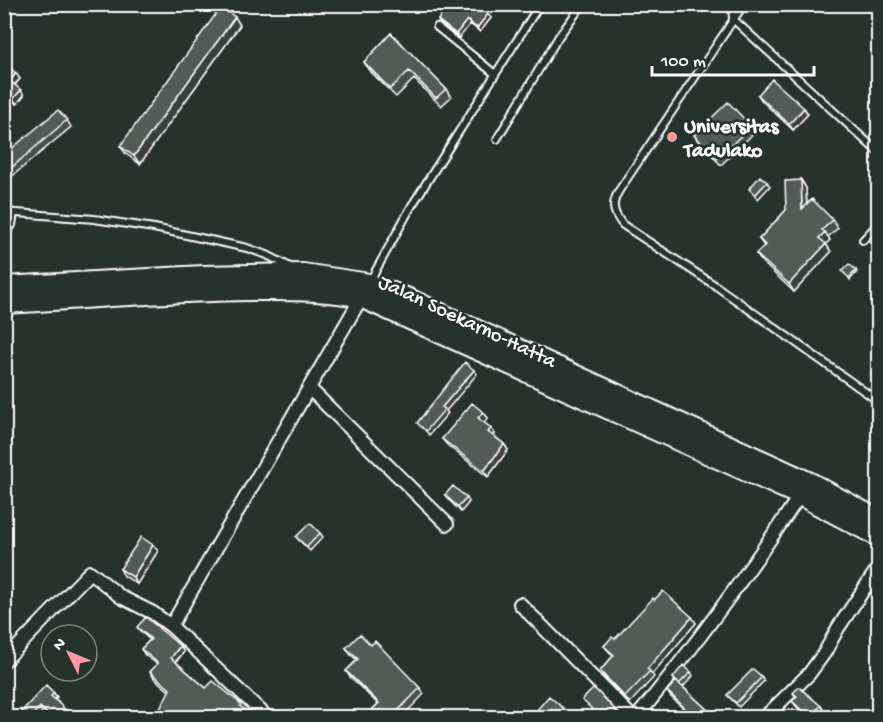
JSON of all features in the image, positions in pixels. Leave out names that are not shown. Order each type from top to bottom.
[{"type":"main road","name":"Jalan Soekarno-Hatta","points":[[4,287],[203,276],[303,274],[365,291],[406,298],[799,478],[879,520]]},
{"type":"main road","name":"Jalan Soekarno-Hatta","points":[[4,303],[212,291],[291,290],[346,294],[365,291],[800,495],[879,536]]},
{"type":"street","points":[[171,627],[365,291]]},
{"type":"street","points":[[309,388],[447,524]]},
{"type":"street","points":[[520,604],[634,717],[681,663],[727,603],[800,495]]},
{"type":"street","points":[[764,717],[809,674],[879,568]]},
{"type":"street","points":[[4,661],[90,572],[121,597],[153,613],[171,627],[268,717]]},
{"type":"lane","points":[[365,291],[411,207],[540,4]]},
{"type":"lane","points":[[497,139],[559,36],[583,4]]},
{"type":"lane","points":[[732,4],[733,19],[879,153]]},
{"type":"lane","points":[[744,4],[614,198],[613,208],[616,217],[623,225],[716,286],[879,401]]},
{"type":"lane","points":[[437,27],[495,74]]},
{"type":"lane","points":[[4,212],[94,219],[228,243],[267,255],[303,274]]},
{"type":"lane","points":[[4,236],[12,225],[14,213]]},
{"type":"lane","points":[[863,240],[879,224]]},
{"type":"building","points":[[446,4],[479,4],[478,6],[488,14],[477,28],[467,20],[456,34],[438,20],[448,6]]},
{"type":"building","points":[[221,7],[235,17],[134,156],[120,146]]},
{"type":"building","points":[[391,33],[446,89],[436,98],[409,71],[390,89],[364,62]]},
{"type":"building","points":[[4,63],[16,73],[10,81],[21,90],[13,99],[4,92]]},
{"type":"building","points":[[772,79],[804,108],[789,124],[758,95]]},
{"type":"building","points":[[728,102],[751,126],[717,159],[694,135]]},
{"type":"building","points":[[58,110],[67,120],[4,174],[4,155]]},
{"type":"building","points":[[760,176],[767,182],[755,195],[749,189]]},
{"type":"building","points":[[801,180],[802,209],[812,199],[833,220],[822,230],[825,232],[819,238],[826,244],[789,284],[756,254],[765,245],[759,239],[786,210],[785,181]]},
{"type":"building","points":[[849,264],[856,270],[849,278],[842,271]]},
{"type":"building","points":[[465,362],[474,370],[442,407],[445,409],[426,431],[417,423]]},
{"type":"building","points":[[472,403],[483,412],[478,418],[491,428],[488,432],[504,444],[484,471],[442,439]]},
{"type":"building","points":[[453,486],[467,498],[458,507],[445,495]]},
{"type":"building","points":[[310,523],[320,533],[307,547],[296,537]]},
{"type":"building","points":[[141,537],[153,545],[133,577],[120,569]]},
{"type":"building","points":[[663,591],[692,617],[647,669],[650,671],[625,697],[600,671],[614,655],[604,646],[612,637],[615,639],[653,598],[654,600]]},
{"type":"building","points":[[146,617],[180,646],[171,658],[206,688],[213,681],[255,717],[156,717],[170,689],[150,672],[158,663],[141,649],[151,639],[137,627]]},
{"type":"building","points":[[360,634],[371,645],[375,641],[420,688],[392,717],[365,717],[379,703],[346,671],[358,659],[346,648]]},
{"type":"building","points":[[683,665],[691,672],[679,684],[673,678]]},
{"type":"building","points":[[753,669],[762,677],[736,703],[727,695]]},
{"type":"building","points":[[676,681],[711,713],[708,717],[685,717],[690,713],[667,691]]},
{"type":"building","points":[[46,685],[54,693],[51,696],[67,711],[61,717],[55,713],[51,717],[40,707],[31,717],[28,717],[22,711]]},
{"type":"building","points":[[799,687],[821,706],[817,709],[824,717],[809,717],[792,701],[797,696],[793,693]]},
{"type":"building","points":[[594,688],[622,717],[586,717],[593,710],[582,700]]},
{"type":"building","points":[[549,696],[564,709],[563,711],[570,717],[531,717]]},
{"type":"place","name":"Universitas Tadulako","points":[[672,137]]}]
